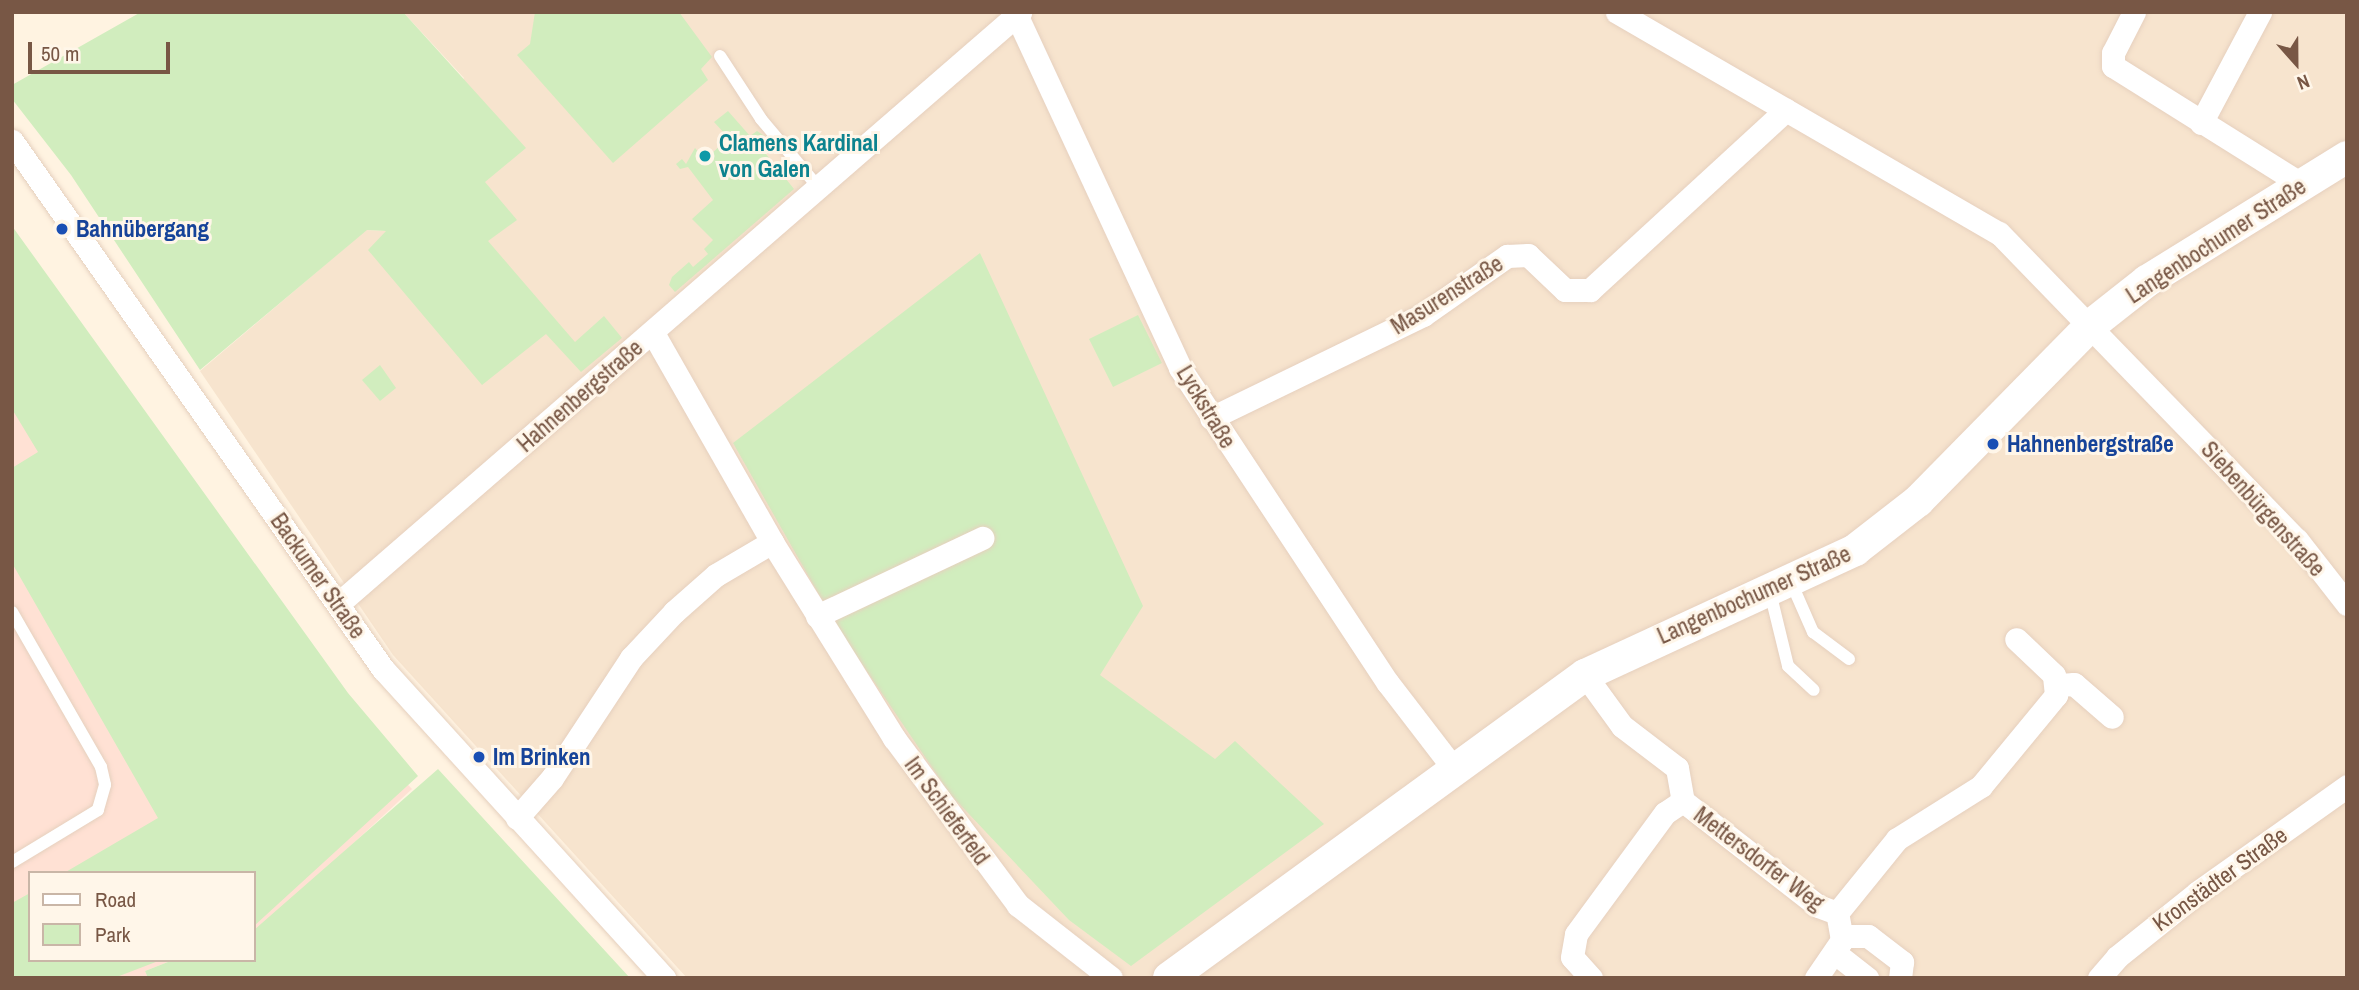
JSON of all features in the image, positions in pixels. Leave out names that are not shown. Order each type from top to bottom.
[{"type":"street","points":[[1617,12],[1999,233],[2090,326]]},
{"type":"street","points":[[2134,12],[2113,53],[2113,66],[2303,185]]},
{"type":"street","points":[[2201,123],[2260,12]]},
{"type":"street","name":"Hahnenbergstraße","points":[[338,603],[653,333],[1016,13]]},
{"type":"street","name":"Lyckstraße","points":[[1016,13],[1181,368],[1211,418],[1388,683],[1454,769]]},
{"type":"street","name":"Masurenstraße","points":[[1211,418],[1423,315],[1507,256],[1528,255],[1565,290],[1590,290],[1786,110]]},
{"type":"street","name":"Backumer Straße","points":[[12,141],[383,669],[664,978]]},
{"type":"street","name":"Langenbochumer Straße","points":[[1170,978],[1585,675],[1855,550],[1888,526],[1989,431],[2090,326],[2147,281],[2347,157]]},
{"type":"street","name":"Siebenbürgenstraße","points":[[2090,326],[2297,540],[2347,604]]},
{"type":"street","name":"Im Schieferfeld","points":[[653,333],[772,542],[894,738],[1018,905],[1111,978]]},
{"type":"street","points":[[817,616],[982,538]]},
{"type":"street","points":[[517,818],[552,778],[631,658],[716,575],[772,542]]},
{"type":"street","points":[[2016,639],[2046,666],[2059,685]]},
{"type":"street","name":"Mettersdorfer Weg","points":[[1585,675],[1622,726],[1677,768],[1683,801],[1818,906],[1837,913]]},
{"type":"street","points":[[2059,685],[2071,682],[2112,717]]},
{"type":"street","points":[[1867,978],[1839,944],[1837,913],[1903,833],[1981,786],[2054,699],[2059,685]]},
{"type":"street","name":"Kronstädter Straße","points":[[2099,978],[2117,957],[2198,892],[2347,786]]},
{"type":"street","name":"Mettersdorfer Weg","points":[[1591,978],[1572,957],[1576,934],[1665,813],[1683,801]]},
{"type":"street","points":[[1816,978],[1839,944],[1868,936],[1902,962],[1900,978]]},
{"type":"lane","points":[[720,56],[761,119],[819,188]]},
{"type":"lane","points":[[1780,587],[1813,632],[1849,659]]},
{"type":"lane","points":[[1780,587],[1788,666],[1814,690]]},
{"type":"lane","points":[[12,612],[101,767],[105,785],[99,810],[12,862]]},
{"type":"shaded area","points":[[403,12],[2347,12],[2347,978],[687,978],[393,655],[200,371],[366,230],[386,231],[464,78]]},
{"type":"shaded area","points":[[12,245],[354,727],[412,789],[263,927],[256,929],[256,871],[28,871],[28,962],[168,962],[145,971],[148,978],[12,978]]},
{"type":"green space","points":[[141,12],[403,12],[526,148],[485,182],[517,220],[488,241],[575,342],[604,316],[622,338],[581,372],[546,334],[482,385],[368,250],[386,231],[367,230],[200,370],[71,175],[12,99],[12,85]]},
{"type":"green space","points":[[535,12],[679,12],[712,57],[701,69],[708,80],[613,163],[517,55],[530,44]]},
{"type":"green space","points":[[728,111],[750,136],[757,131],[765,136],[758,144],[794,189],[675,292],[669,285],[672,277],[689,262],[693,267],[708,254],[704,249],[713,240],[692,219],[713,200],[688,167],[680,169],[676,164],[682,159],[686,164],[695,148],[701,155],[710,155],[723,143],[725,134],[714,122]]},
{"type":"green space","points":[[12,226],[348,693],[418,776],[256,924],[256,871],[67,871],[158,818],[12,563],[12,468],[38,452],[12,409]]},
{"type":"green space","points":[[980,253],[1143,606],[1100,675],[1215,759],[1235,741],[1324,824],[1131,966],[1069,920],[950,794],[839,630],[733,443]]},
{"type":"green space","points":[[1138,315],[1162,363],[1113,387],[1089,339]]},
{"type":"green space","points":[[380,365],[396,388],[380,401],[362,380]]},
{"type":"green space","points":[[438,769],[630,978],[148,978],[145,971],[168,962],[256,962],[256,928]]},
{"type":"green space","points":[[28,894],[28,962],[156,962],[114,978],[12,978],[12,903]]},
{"type":"place","name":"Clamens Kardinal von Galen","points":[[705,156]]},
{"type":"place","name":"Bahnübergang","points":[[62,229]]},
{"type":"place","name":"Hahnenbergstraße","points":[[1993,444]]},
{"type":"place","name":"Im Brinken","points":[[479,757]]}]
